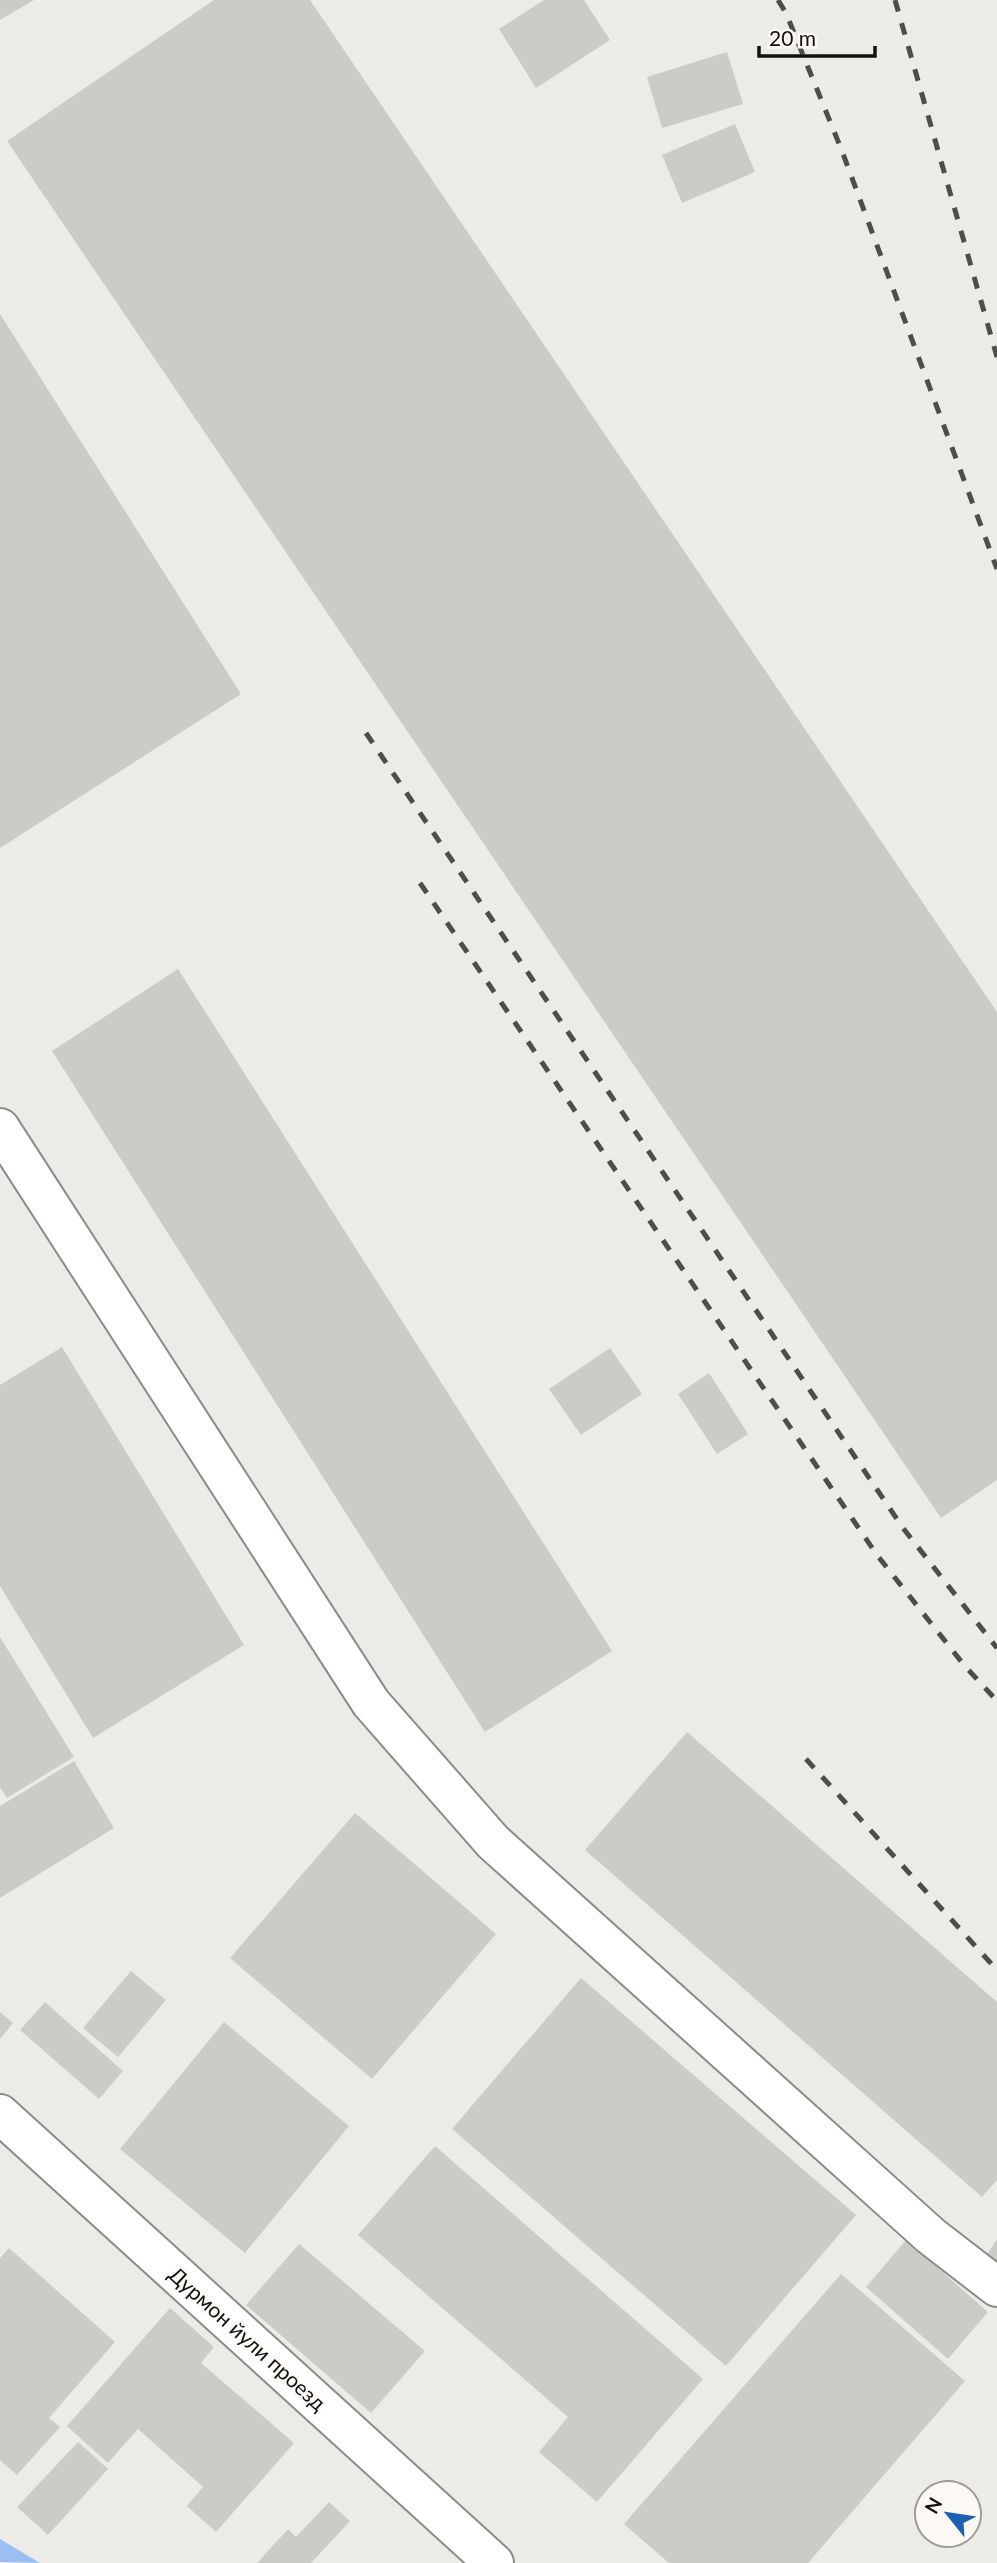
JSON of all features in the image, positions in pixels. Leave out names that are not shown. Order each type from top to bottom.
[{"type":"street","points":[[0,1128],[371,1703],[493,1842],[931,2236],[997,2287]]},
{"type":"street","name":"Дурмон йули проезд","points":[[0,2114],[494,2563]]},
{"type":"water","points":[[0,2539],[40,2563],[0,2562]]},
{"type":"building","points":[[0,0],[34,0],[0,20]]},
{"type":"building","points":[[214,0],[310,0],[997,1012],[997,1480],[941,1518],[7,141]]},
{"type":"building","points":[[544,0],[584,0],[610,40],[536,88],[499,29]]},
{"type":"building","points":[[727,52],[743,104],[662,128],[647,77]]},
{"type":"building","points":[[735,124],[755,172],[682,203],[662,155]]},
{"type":"building","points":[[0,314],[241,694],[0,848]]},
{"type":"building","points":[[178,969],[612,1651],[485,1732],[52,1051]]},
{"type":"building","points":[[62,1347],[244,1645],[93,1738],[0,1586],[0,1385]]},
{"type":"building","points":[[610,1348],[642,1394],[581,1435],[549,1389]]},
{"type":"building","points":[[709,1373],[748,1434],[717,1454],[678,1394]]},
{"type":"building","points":[[0,1637],[74,1757],[7,1798],[0,1787]]},
{"type":"building","points":[[687,1732],[997,2002],[997,2180],[982,2197],[585,1850]]},
{"type":"building","points":[[74,1761],[114,1828],[0,1898],[0,1806]]},
{"type":"building","points":[[355,1813],[496,1934],[372,2079],[230,1958]]},
{"type":"building","points":[[131,1971],[166,2000],[118,2057],[83,2028]]},
{"type":"building","points":[[581,1978],[856,2215],[726,2366],[452,2129]]},
{"type":"building","points":[[45,2002],[123,2071],[99,2099],[20,2030]]},
{"type":"building","points":[[0,2012],[13,2023],[0,2039]]},
{"type":"building","points":[[224,2022],[349,2126],[245,2253],[120,2149]]},
{"type":"building","points":[[435,2146],[703,2379],[597,2502],[539,2452],[568,2417],[358,2235]]},
{"type":"building","points":[[997,2239],[997,2263],[986,2256]]},
{"type":"building","points":[[906,2240],[988,2312],[948,2359],[866,2287]]},
{"type":"building","points":[[299,2244],[425,2351],[371,2413],[246,2305]]},
{"type":"building","points":[[9,2248],[115,2342],[49,2418],[60,2427],[17,2475],[0,2460],[0,2258]]},
{"type":"building","points":[[841,2274],[965,2381],[808,2563],[669,2563],[624,2524]]},
{"type":"building","points":[[170,2308],[214,2347],[201,2363],[294,2443],[216,2532],[187,2506],[203,2487],[138,2429],[108,2463],[67,2426]]},
{"type":"building","points":[[78,2442],[108,2469],[48,2535],[17,2507]]},
{"type":"building","points":[[329,2502],[350,2521],[311,2563],[257,2563],[288,2529],[296,2537]]},
{"type":"railway","points":[[778,0],[786,13],[842,151],[997,569]]},
{"type":"railway","points":[[895,0],[997,357]]},
{"type":"railway","points":[[366,733],[903,1528],[997,1648]]},
{"type":"railway","points":[[420,883],[877,1555],[964,1665],[997,1701]]},
{"type":"railway","points":[[806,1759],[997,1970]]}]
